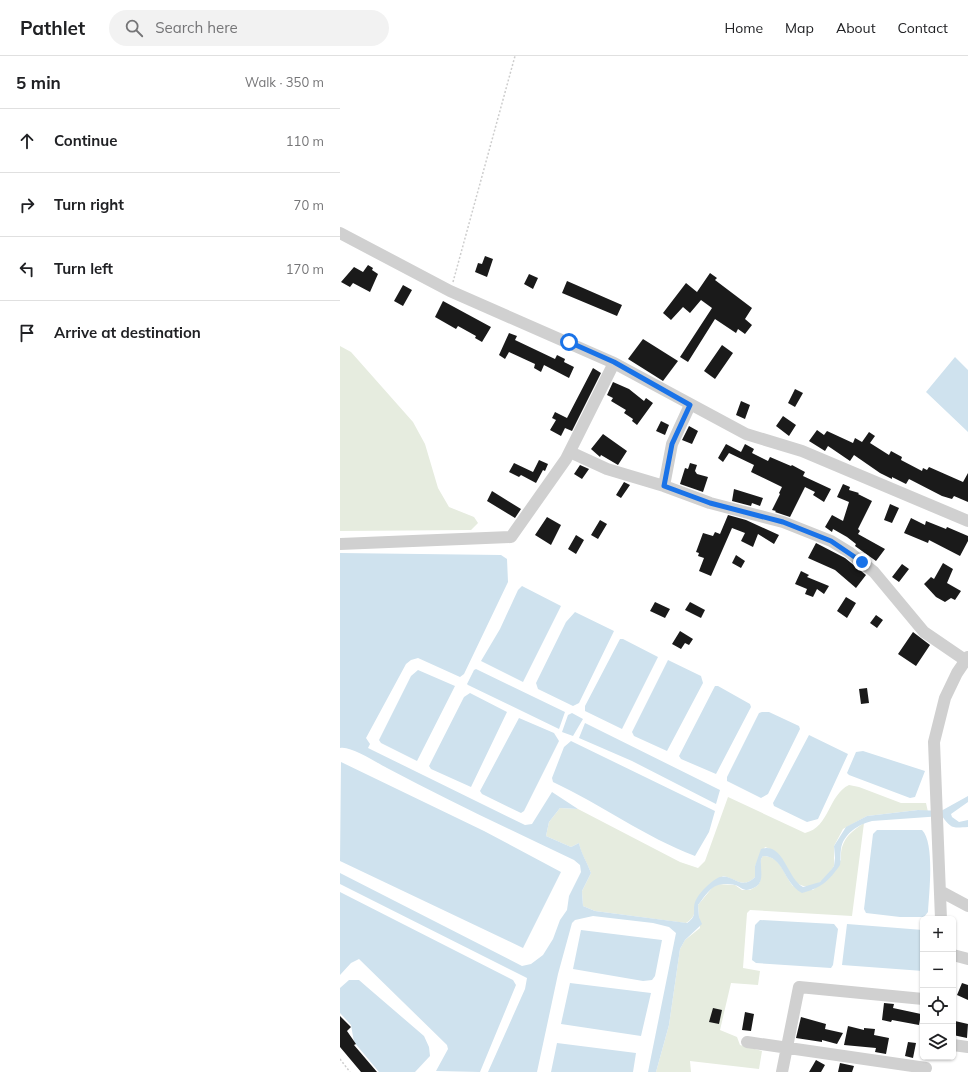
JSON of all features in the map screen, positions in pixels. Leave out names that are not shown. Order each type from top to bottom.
[{"type":"street","points":[[340,233],[450,291],[614,362],[690,405],[746,434],[802,451],[968,521]]},
{"type":"street","points":[[340,544],[512,537],[570,452],[614,362]]},
{"type":"street","points":[[664,486],[672,444],[690,405]]},
{"type":"street","points":[[570,452],[607,469],[664,486],[710,503],[783,522],[831,541],[849,552],[874,572],[924,632],[967,658],[945,698],[938,720],[934,742],[936,828],[941,916]]},
{"type":"street","points":[[940,890],[968,906]]},
{"type":"street","points":[[956,956],[968,959]]},
{"type":"street","points":[[782,1072],[799,987],[920,999]]},
{"type":"street","points":[[747,1042],[926,1066]]},
{"type":"street","points":[[956,1045],[968,1047]]},
{"type":"path","points":[[450,291],[515,56]]},
{"type":"path","points":[[340,1059],[350,1072]]},
{"type":"shaded area","points":[[340,346],[351,352],[413,422],[425,444],[438,488],[449,507],[474,517],[478,523],[471,530],[340,531]]},
{"type":"shaded area","points":[[849,785],[859,787],[901,803],[926,803],[928,812],[918,810],[867,816],[843,829],[834,846],[834,866],[821,881],[811,886],[803,886],[796,882],[779,856],[765,847],[755,866],[755,877],[751,881],[743,883],[723,876],[695,905],[694,916],[686,923],[595,911],[583,906],[582,891],[591,873],[579,843],[571,847],[546,836],[549,822],[560,808],[578,809],[680,862],[698,868],[705,861],[728,797],[805,833],[813,830],[819,824],[837,796]]},
{"type":"shaded area","points":[[864,823],[852,916],[750,910],[747,913],[743,968],[760,971],[758,985],[731,983],[720,1030],[737,1037],[740,1045],[762,1051],[759,1069],[690,1061],[691,1072],[656,1072],[669,1025],[680,949],[685,940],[700,928],[698,905],[712,888],[717,884],[735,885],[742,890],[750,890],[757,886],[760,882],[761,859],[763,856],[774,859],[778,862],[793,886],[813,890],[841,860],[842,848],[846,838]]},
{"type":"water","points":[[955,357],[968,370],[968,432],[926,392]]},
{"type":"water","points":[[340,553],[501,555],[507,559],[508,582],[464,674],[460,677],[418,658],[411,660],[406,664],[366,738],[370,744],[368,748],[525,825],[532,824],[552,792],[578,809],[560,808],[549,822],[546,836],[571,847],[579,843],[591,873],[582,891],[583,906],[595,911],[687,923],[694,915],[694,905],[696,899],[713,881],[721,877],[726,877],[744,883],[755,877],[755,866],[761,849],[769,848],[775,851],[785,862],[793,877],[803,887],[820,882],[831,870],[834,866],[835,858],[834,846],[846,827],[867,816],[918,810],[941,811],[968,796],[968,802],[951,814],[952,817],[959,822],[968,820],[968,827],[953,827],[942,816],[872,821],[857,827],[848,834],[842,844],[840,865],[828,880],[814,889],[802,893],[791,883],[780,865],[775,860],[770,857],[763,856],[761,859],[761,879],[757,886],[746,890],[735,885],[722,884],[709,891],[698,905],[699,917],[702,924],[685,940],[680,949],[669,1025],[656,1072],[648,1072],[676,933],[669,927],[653,923],[593,916],[575,920],[572,923],[558,974],[537,1072],[488,1072],[525,989],[527,978],[340,884],[340,873],[522,966],[531,964],[543,955],[553,939],[560,920],[567,910],[569,896],[581,872],[580,865],[574,860],[457,804],[364,755],[350,749],[340,748]]},
{"type":"water","points":[[522,586],[561,606],[523,682],[481,661],[500,629],[518,590]]},
{"type":"water","points":[[575,612],[614,631],[579,703],[573,706],[538,689],[536,683],[566,622]]},
{"type":"water","points":[[620,639],[623,639],[658,657],[622,729],[585,711],[585,706]]},
{"type":"water","points":[[668,660],[701,676],[703,683],[667,751],[634,736],[632,732]]},
{"type":"water","points":[[476,669],[565,712],[559,729],[468,685],[467,684],[474,670]]},
{"type":"water","points":[[418,670],[455,686],[417,761],[381,743],[379,740],[411,676]]},
{"type":"water","points":[[715,686],[718,686],[750,704],[751,707],[716,774],[681,759],[679,756]]},
{"type":"water","points":[[470,693],[507,712],[471,787],[431,769],[429,766],[464,697]]},
{"type":"water","points":[[769,712],[799,726],[800,729],[768,794],[761,798],[727,781],[727,777],[759,713]]},
{"type":"water","points":[[572,713],[583,719],[573,736],[562,732],[568,715]]},
{"type":"water","points":[[519,718],[554,733],[559,741],[524,811],[521,813],[482,794],[480,791]]},
{"type":"water","points":[[585,723],[720,790],[716,804],[632,761],[579,738]]},
{"type":"water","points":[[809,735],[848,754],[818,819],[807,822],[774,806],[773,803]]},
{"type":"water","points":[[571,741],[715,811],[709,832],[695,856],[659,840],[553,782],[552,778],[564,747]]},
{"type":"water","points":[[863,751],[925,771],[915,797],[910,798],[849,775],[847,773],[856,752]]},
{"type":"water","points":[[341,762],[484,831],[561,872],[523,948],[340,861]]},
{"type":"water","points":[[877,830],[922,830],[926,836],[930,857],[930,881],[928,912],[925,916],[900,917],[866,913],[864,909],[873,834]]},
{"type":"water","points":[[340,892],[513,980],[516,985],[480,1072],[436,1071],[448,1049],[447,1045],[359,959],[351,963],[340,975]]},
{"type":"water","points":[[760,920],[834,924],[838,929],[833,965],[831,968],[756,963],[752,960],[755,925]]},
{"type":"water","points":[[847,924],[920,930],[920,971],[842,965]]},
{"type":"water","points":[[581,930],[662,940],[655,976],[652,980],[643,981],[573,969]]},
{"type":"water","points":[[349,980],[359,980],[424,1036],[429,1047],[430,1056],[415,1072],[379,1072],[354,1042],[351,1025],[340,1013],[340,988]]},
{"type":"water","points":[[570,983],[651,993],[641,1036],[561,1024]]},
{"type":"water","points":[[557,1043],[636,1053],[633,1072],[551,1072]]},
{"type":"building","points":[[485,256],[493,259],[487,277],[475,272],[478,263],[482,264]]},
{"type":"building","points":[[368,265],[378,274],[370,292],[353,283],[350,287],[341,282],[354,267],[363,272]]},
{"type":"building","points":[[710,273],[717,278],[715,280],[752,308],[745,319],[752,325],[745,334],[738,329],[736,333],[715,319],[688,362],[680,357],[712,308],[701,300],[690,313],[683,307],[671,320],[663,313],[686,283],[697,292]]},
{"type":"building","points":[[529,274],[538,278],[533,289],[524,284]]},
{"type":"building","points":[[567,281],[622,305],[617,316],[562,293]]},
{"type":"building","points":[[403,285],[412,290],[403,306],[394,301]]},
{"type":"building","points":[[443,301],[491,327],[482,342],[475,338],[476,336],[458,326],[456,329],[435,317]]},
{"type":"building","points":[[509,333],[517,336],[515,340],[555,359],[557,355],[565,359],[564,362],[574,367],[569,378],[544,365],[541,372],[534,368],[535,364],[509,352],[505,359],[499,355]]},
{"type":"building","points":[[643,339],[678,361],[663,381],[628,359]]},
{"type":"building","points":[[722,345],[733,353],[715,379],[704,371]]},
{"type":"building","points":[[593,368],[601,373],[572,431],[565,428],[561,436],[550,430],[556,420],[552,418],[555,412],[567,418]]},
{"type":"building","points":[[613,382],[629,389],[644,401],[646,398],[653,403],[637,425],[632,421],[633,419],[624,413],[626,410],[611,401],[613,398],[607,395]]},
{"type":"building","points":[[795,389],[803,393],[795,407],[788,403]]},
{"type":"building","points":[[741,401],[750,405],[745,419],[736,415]]},
{"type":"building","points":[[783,416],[796,425],[789,436],[776,426]]},
{"type":"building","points":[[661,421],[669,425],[665,435],[656,431]]},
{"type":"building","points":[[689,426],[698,431],[692,444],[682,440]]},
{"type":"building","points":[[817,430],[824,435],[827,431],[853,443],[855,438],[862,442],[869,432],[875,436],[870,443],[889,455],[891,451],[902,457],[901,460],[922,471],[923,468],[927,470],[929,467],[963,482],[968,473],[968,502],[954,496],[952,499],[942,496],[909,479],[906,484],[892,477],[892,479],[880,473],[854,455],[850,461],[828,446],[825,451],[809,441]]},
{"type":"building","points":[[603,434],[627,451],[618,465],[601,455],[600,457],[591,449]]},
{"type":"building","points":[[726,444],[741,452],[745,444],[754,449],[752,453],[768,461],[770,457],[791,466],[792,465],[805,472],[803,476],[831,489],[824,502],[813,495],[815,492],[805,487],[790,517],[775,512],[776,511],[772,510],[782,487],[751,472],[754,465],[729,453],[723,462],[718,458]]},
{"type":"building","points":[[539,460],[548,464],[545,471],[543,470],[536,483],[521,475],[519,477],[509,472],[514,463],[533,472]]},
{"type":"building","points":[[690,463],[697,465],[695,471],[697,474],[708,477],[703,492],[680,484],[685,468],[688,469]]},
{"type":"building","points":[[580,465],[589,469],[582,479],[574,474]]},
{"type":"building","points":[[624,482],[630,485],[621,498],[616,495]]},
{"type":"building","points":[[843,484],[850,487],[849,490],[859,493],[858,494],[872,501],[858,529],[860,531],[858,534],[885,549],[876,561],[855,546],[856,544],[847,537],[833,529],[832,532],[825,527],[832,515],[843,521],[849,502],[837,497]]},
{"type":"building","points":[[734,489],[763,498],[760,506],[752,503],[751,506],[732,501]]},
{"type":"building","points":[[492,491],[521,509],[515,518],[487,501]]},
{"type":"building","points":[[890,504],[899,508],[892,523],[884,520]]},
{"type":"building","points":[[728,515],[746,520],[779,535],[774,544],[758,534],[753,547],[741,541],[745,533],[732,528],[711,576],[699,571],[704,558],[698,556],[699,553],[696,552],[703,533],[713,536],[715,532],[720,534]]},
{"type":"building","points":[[547,517],[561,525],[551,545],[535,535]]},
{"type":"building","points":[[911,518],[925,525],[926,521],[946,529],[947,527],[968,536],[968,541],[960,556],[929,540],[928,543],[904,533]]},
{"type":"building","points":[[600,520],[607,524],[598,539],[591,535]]},
{"type":"building","points":[[576,535],[584,540],[576,554],[568,549]]},
{"type":"building","points":[[816,543],[845,558],[866,575],[856,588],[835,570],[808,558]]},
{"type":"building","points":[[736,555],[745,561],[741,568],[732,563]]},
{"type":"building","points":[[943,563],[953,569],[947,583],[961,591],[955,600],[951,598],[945,602],[936,597],[924,584],[931,577],[934,579]]},
{"type":"building","points":[[902,564],[909,569],[899,582],[892,577]]},
{"type":"building","points":[[801,571],[809,575],[807,577],[829,586],[824,594],[817,589],[813,597],[805,594],[807,589],[795,584]]},
{"type":"building","points":[[846,597],[856,603],[847,618],[837,611]]},
{"type":"building","points":[[655,602],[670,609],[665,618],[650,611]]},
{"type":"building","points":[[690,602],[705,610],[701,618],[685,610]]},
{"type":"building","points":[[876,615],[883,620],[877,628],[870,623]]},
{"type":"building","points":[[680,631],[693,639],[689,645],[685,643],[681,649],[672,644]]},
{"type":"building","points":[[913,632],[930,645],[916,666],[898,654]]},
{"type":"building","points":[[867,688],[869,703],[861,704],[859,689]]},
{"type":"building","points":[[962,983],[968,985],[968,1000],[957,995]]},
{"type":"building","points":[[884,1003],[894,1004],[893,1008],[920,1014],[919,1025],[892,1020],[891,1022],[882,1020]]},
{"type":"building","points":[[713,1008],[722,1010],[719,1024],[709,1022]]},
{"type":"building","points":[[745,1012],[754,1014],[751,1031],[742,1030]]},
{"type":"building","points":[[340,1016],[351,1027],[347,1031],[356,1044],[354,1045],[377,1072],[361,1072],[340,1047]]},
{"type":"building","points":[[801,1017],[826,1024],[825,1029],[843,1033],[837,1044],[822,1040],[822,1042],[796,1038]]},
{"type":"building","points":[[956,1021],[968,1024],[967,1038],[956,1036]]},
{"type":"building","points":[[848,1026],[864,1030],[864,1028],[875,1029],[874,1035],[889,1038],[886,1054],[875,1052],[876,1048],[844,1045]]},
{"type":"building","points":[[908,1042],[916,1043],[913,1058],[905,1056]]},
{"type":"building","points":[[816,1060],[825,1065],[821,1072],[809,1072]]},
{"type":"building","points":[[840,1063],[854,1066],[852,1072],[838,1072]]},
{"type":"route","points":[[569,342],[614,362],[690,405],[672,444],[664,486],[710,503],[783,522],[831,541],[862,562]]}]
